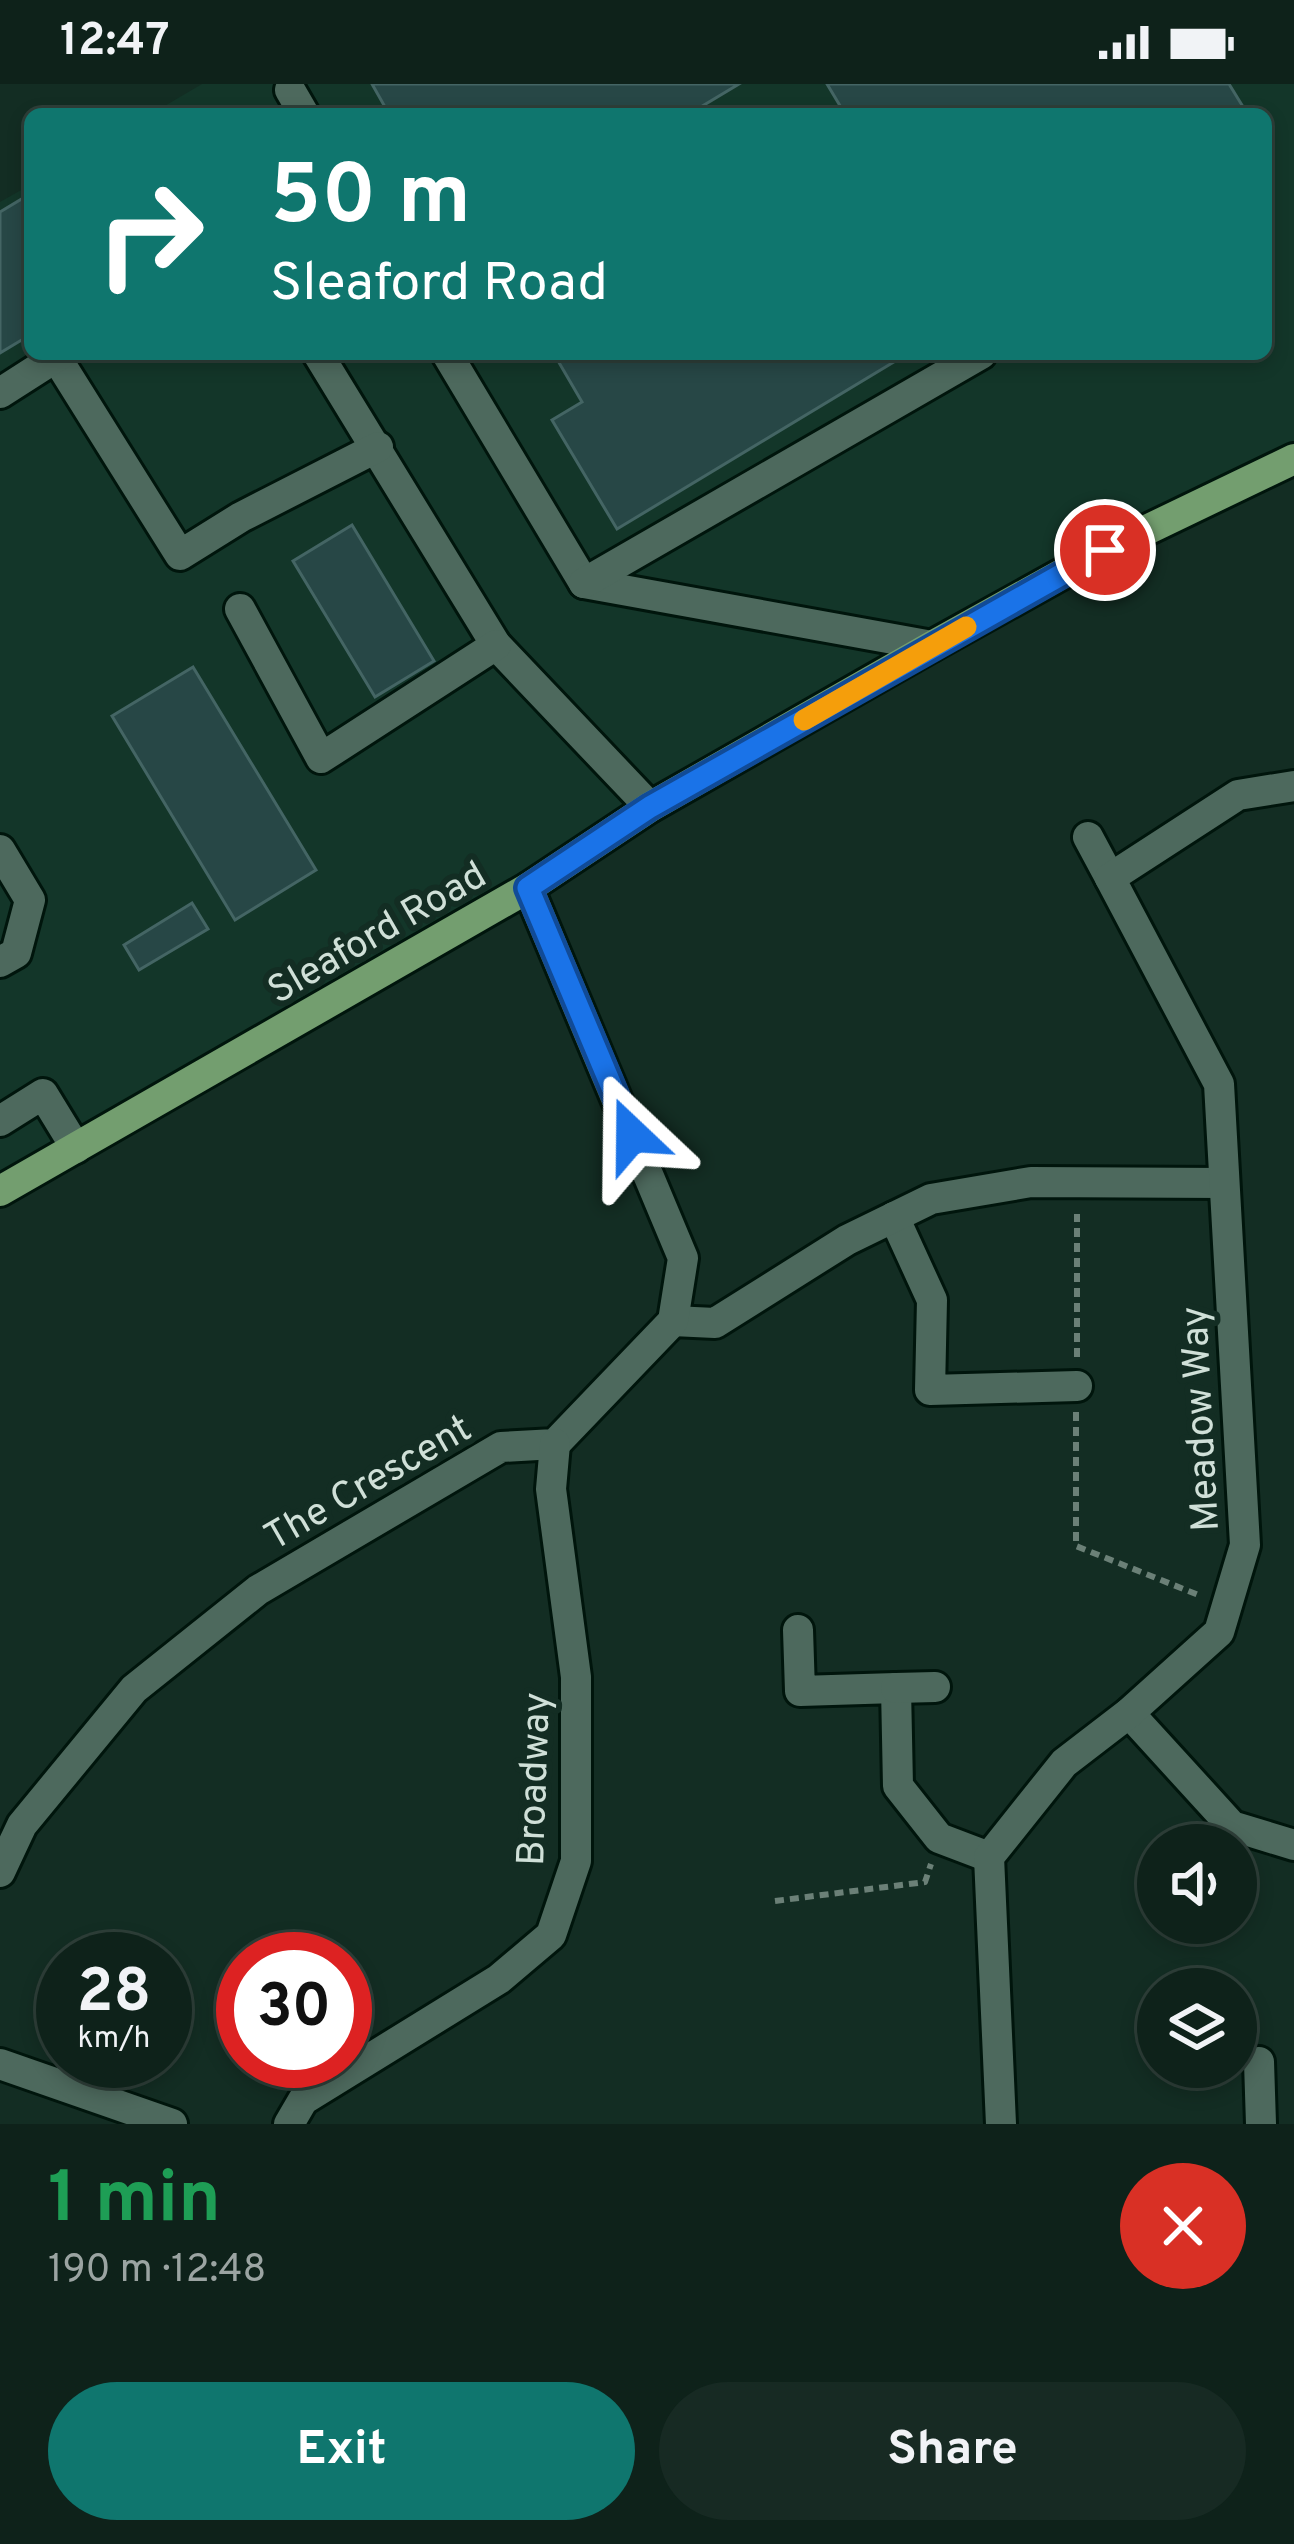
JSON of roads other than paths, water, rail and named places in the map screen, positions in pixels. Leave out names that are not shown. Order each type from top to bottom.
[{"type":"main road","name":"Sleaford Road","points":[[0,1191],[528,888],[650,807],[932,646],[1105,550],[1294,459]]},
{"type":"street","points":[[0,393],[50,360]]},
{"type":"street","points":[[61,360],[181,555],[241,517],[378,447]]},
{"type":"street","points":[[322,360],[496,645],[650,807]]},
{"type":"street","points":[[451,360],[584,584],[932,646]]},
{"type":"street","points":[[584,584],[970,360]]},
{"type":"street","points":[[240,609],[321,758],[496,645]]},
{"type":"street","points":[[1110,878],[1238,795],[1294,786]]},
{"type":"street","name":"Meadow Way","points":[[989,1857],[1064,1763],[1220,1632],[1245,1545],[1219,1084],[1088,837]]},
{"type":"street","points":[[0,850],[30,900],[16,952],[0,962]]},
{"type":"street","points":[[528,888],[683,1258],[673,1321],[555,1444]]},
{"type":"street","points":[[0,1121],[43,1094],[76,1148]]},
{"type":"street","points":[[673,1321],[715,1323],[847,1240],[931,1199],[1031,1182],[1224,1183]]},
{"type":"street","points":[[894,1217],[932,1300],[917,1398],[1076,1386]]},
{"type":"street","name":"The Crescent","points":[[0,1872],[22,1826],[134,1689],[258,1590],[501,1447],[555,1444]]},
{"type":"street","name":"Broadway","points":[[289,2124],[303,2100],[499,1979],[550,1935],[576,1861],[575,1677],[551,1489],[555,1444]]},
{"type":"street","points":[[798,1630],[800,1691],[934,1687]]},
{"type":"street","points":[[896,1688],[898,1786],[939,1838],[989,1857],[1001,2124]]},
{"type":"street","points":[[1129,1713],[1232,1826],[1294,1845]]},
{"type":"street","points":[[1259,2062],[1261,2124]]},
{"type":"street","points":[[0,2064],[172,2124]]}]
